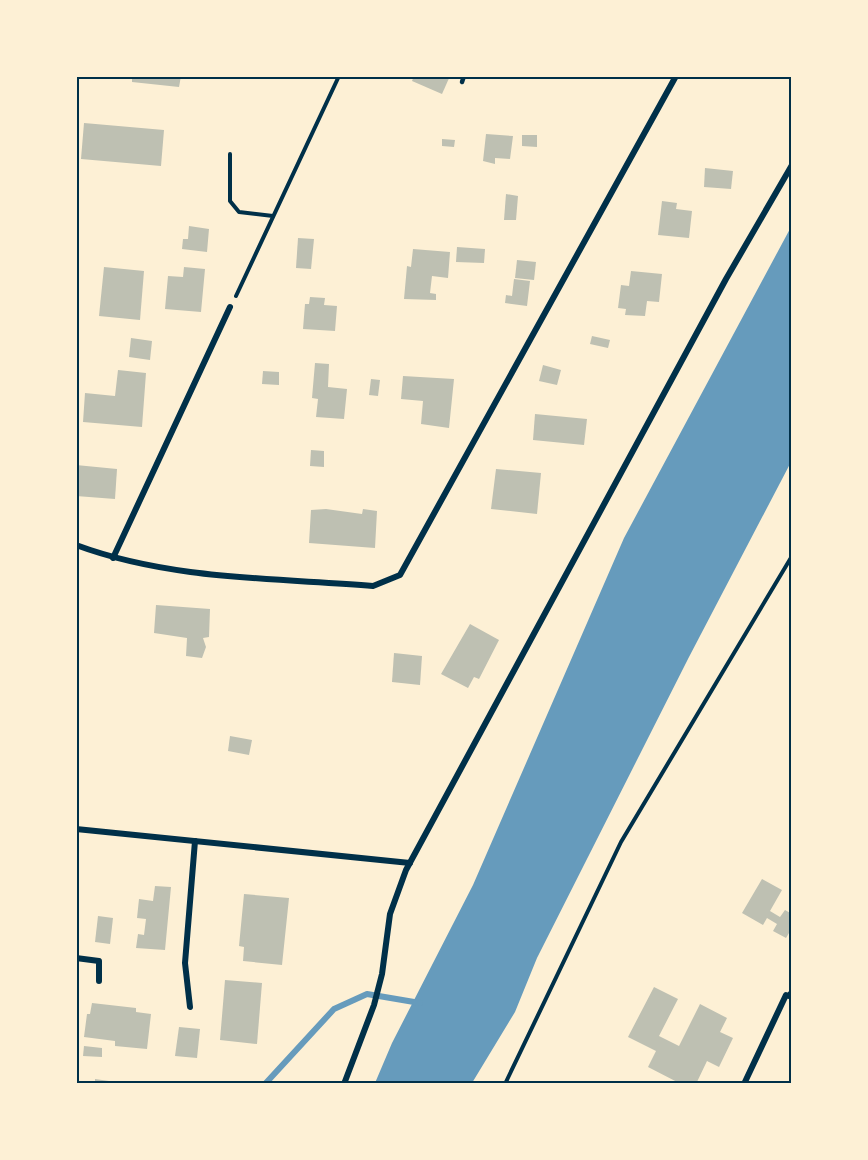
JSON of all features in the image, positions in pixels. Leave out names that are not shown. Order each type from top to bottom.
[{"type":"street","points":[[76,545],[112,558],[188,571],[373,586],[400,575],[676,76]]},
{"type":"street","points":[[344,1083],[374,1005],[382,974],[390,914],[410,864],[720,290],[792,165]]},
{"type":"street","points":[[112,558],[231,307]]},
{"type":"street","points":[[76,829],[410,864]]},
{"type":"street","points":[[190,1007],[185,963],[195,842]]},
{"type":"street","points":[[76,958],[99,960],[99,981]]},
{"type":"street","points":[[744,1083],[786,995],[789,996],[792,992]]},
{"type":"path","points":[[231,307],[339,76]]},
{"type":"path","points":[[230,154],[230,201],[239,212],[273,216]]},
{"type":"path","points":[[504,1083],[621,843],[792,556]]},
{"type":"water","points":[[791,227],[791,462],[689,657],[537,958],[515,1012],[472,1083],[375,1083],[392,1043],[473,885],[624,538]]},
{"type":"building","points":[[132,76],[181,76],[179,87],[132,82]]},
{"type":"building","points":[[414,76],[450,76],[442,94],[412,81]]},
{"type":"building","points":[[84,123],[164,130],[161,166],[81,159]]},
{"type":"building","points":[[486,134],[513,136],[510,159],[495,158],[495,164],[483,161]]},
{"type":"building","points":[[522,135],[537,135],[537,147],[522,146]]},
{"type":"building","points":[[442,139],[455,140],[454,147],[442,146]]},
{"type":"building","points":[[705,168],[733,171],[731,189],[704,187]]},
{"type":"building","points":[[506,194],[518,196],[516,220],[504,220]]},
{"type":"building","points":[[662,201],[677,203],[676,209],[692,211],[689,238],[658,235]]},
{"type":"building","points":[[189,226],[209,229],[207,252],[182,249],[183,239],[188,239]]},
{"type":"building","points":[[298,238],[314,239],[311,269],[296,268]]},
{"type":"building","points":[[457,247],[485,249],[484,263],[456,262]]},
{"type":"building","points":[[413,249],[450,252],[448,278],[432,276],[430,293],[436,294],[436,300],[404,299],[407,266],[411,267]]},
{"type":"building","points":[[517,260],[536,262],[534,280],[515,278]]},
{"type":"building","points":[[104,267],[144,271],[140,320],[99,316]]},
{"type":"building","points":[[184,267],[205,269],[201,312],[165,309],[168,276],[183,277]]},
{"type":"building","points":[[631,271],[662,274],[659,302],[647,301],[645,316],[625,315],[626,309],[618,308],[621,285],[629,286]]},
{"type":"building","points":[[514,279],[530,281],[527,306],[505,303],[506,295],[512,296]]},
{"type":"building","points":[[310,297],[325,298],[324,305],[337,306],[335,331],[303,329],[305,304],[309,304]]},
{"type":"building","points":[[592,336],[610,340],[608,348],[590,344]]},
{"type":"building","points":[[131,338],[152,341],[150,360],[129,357]]},
{"type":"building","points":[[315,363],[329,364],[328,387],[347,389],[344,419],[316,417],[318,399],[312,398]]},
{"type":"building","points":[[543,365],[561,370],[557,385],[539,381]]},
{"type":"building","points":[[118,370],[146,373],[142,427],[83,422],[85,393],[115,396]]},
{"type":"building","points":[[263,371],[279,372],[279,385],[262,384]]},
{"type":"building","points":[[403,376],[454,379],[449,428],[421,424],[423,401],[401,399]]},
{"type":"building","points":[[371,379],[380,380],[378,396],[369,395]]},
{"type":"building","points":[[535,414],[587,419],[584,445],[533,440]]},
{"type":"building","points":[[311,450],[324,451],[324,467],[310,466]]},
{"type":"building","points":[[76,465],[117,469],[115,499],[76,496]]},
{"type":"building","points":[[496,469],[541,473],[537,514],[491,509]]},
{"type":"building","points":[[326,509],[362,514],[363,509],[377,511],[375,548],[309,543],[311,510]]},
{"type":"building","points":[[156,605],[210,609],[209,637],[203,638],[206,647],[202,658],[186,656],[187,638],[154,633]]},
{"type":"building","points":[[470,624],[499,640],[479,679],[474,677],[468,688],[441,674]]},
{"type":"building","points":[[394,653],[422,656],[420,685],[392,682]]},
{"type":"building","points":[[230,736],[252,740],[249,755],[228,751]]},
{"type":"building","points":[[762,879],[782,890],[770,911],[780,917],[785,910],[792,914],[792,928],[786,938],[773,931],[777,924],[767,918],[763,925],[742,913]]},
{"type":"building","points":[[155,886],[171,887],[165,950],[136,948],[138,934],[144,935],[146,919],[137,918],[139,899],[153,901]]},
{"type":"building","points":[[244,894],[289,898],[282,965],[243,961],[244,947],[239,946]]},
{"type":"building","points":[[98,916],[113,918],[110,944],[95,942]]},
{"type":"building","points":[[225,980],[262,983],[257,1044],[220,1040]]},
{"type":"building","points":[[654,987],[678,999],[659,1036],[679,1046],[700,1004],[727,1018],[720,1032],[733,1038],[719,1067],[707,1061],[696,1084],[681,1084],[648,1067],[656,1051],[628,1037]]},
{"type":"building","points":[[92,1003],[136,1008],[136,1012],[151,1014],[147,1049],[115,1046],[115,1041],[84,1037],[87,1014],[90,1014]]},
{"type":"building","points":[[179,1027],[200,1029],[197,1058],[175,1056]]},
{"type":"building","points":[[84,1046],[102,1048],[102,1057],[83,1056]]},
{"type":"building","points":[[95,1079],[109,1081],[108,1084],[95,1084]]},
{"type":"waterway","points":[[265,1084],[334,1009],[367,994],[420,1003]]}]
